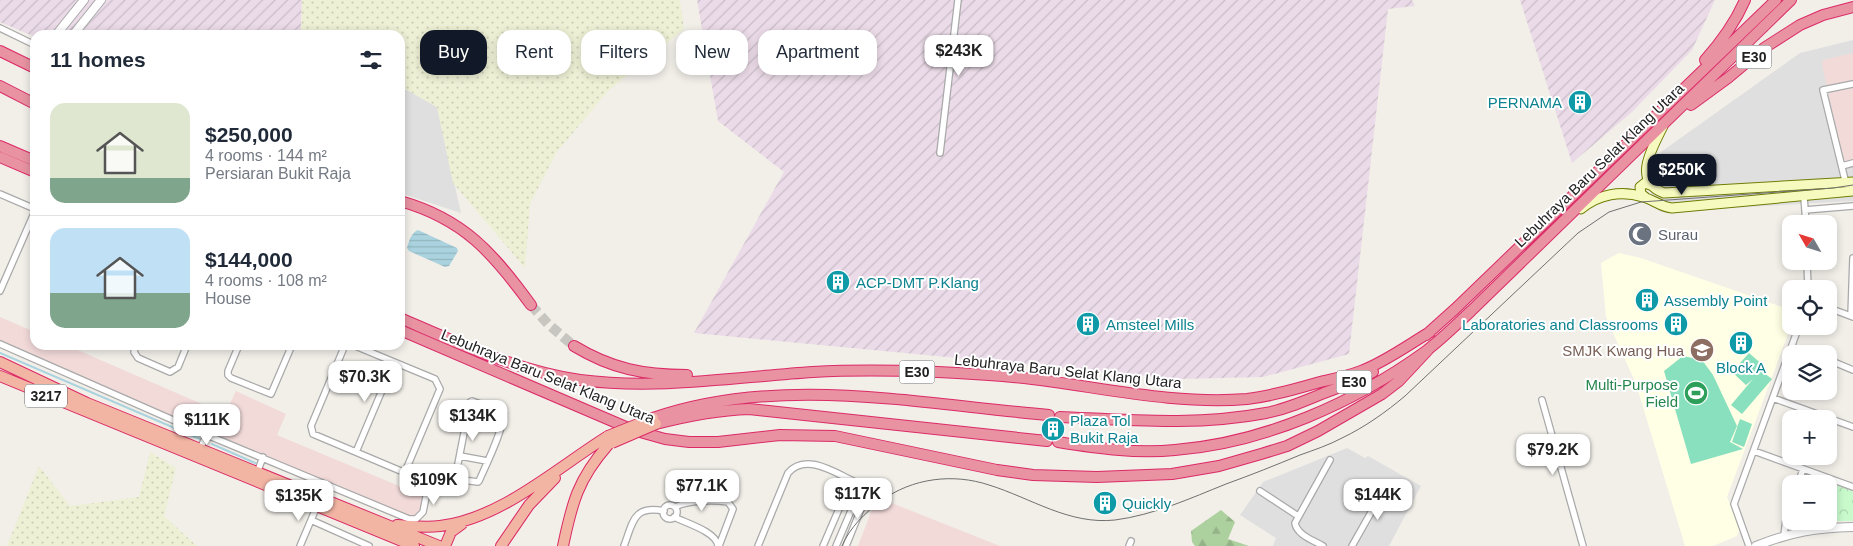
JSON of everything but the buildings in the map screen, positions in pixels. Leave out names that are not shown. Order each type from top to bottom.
[{"type":"highway","points":[[1678,94],[1689,78],[1726,36],[1739,15],[1745,0]]},
{"type":"highway","name":"Lebuhraya Baru Selat Klang Utara","points":[[1060,417],[1168,422],[1220,420],[1268,412],[1301,402],[1356,381],[1389,362],[1430,332],[1776,0]]},
{"type":"highway","name":"Lebuhraya Baru Selat Klang Utara","points":[[405,332],[633,430],[665,439],[689,442],[718,442],[780,435],[835,436],[997,470],[1033,475],[1097,477],[1172,474],[1219,466],[1287,446],[1351,413],[1399,381],[1428,350],[1475,307],[1791,0]]},
{"type":"highway","name":"E30","points":[[1664,124],[1728,78],[1764,48],[1800,25],[1823,15],[1853,7]]},
{"type":"highway","points":[[0,51],[30,66]]},
{"type":"highway","points":[[0,86],[30,101]]},
{"type":"highway","points":[[0,146],[30,159]]},
{"type":"highway","points":[[0,157],[30,170]]},
{"type":"highway","points":[[405,203],[445,219],[476,240],[497,261],[531,305]]},
{"type":"highway","name":"Lebuhraya Baru Selat Klang Utara","points":[[405,320],[498,359],[536,371],[579,379],[649,384],[750,376],[862,371],[990,375],[1175,398],[1216,401],[1283,393],[1361,371],[1430,332]]},
{"type":"highway","points":[[405,339],[412,342],[426,342]]},
{"type":"highway","points":[[574,346],[600,361],[646,374],[750,376]]},
{"type":"highway","name":"Lebuhraya Baru Selat Klang Utara","points":[[1058,442],[1112,450],[1174,450],[1247,437],[1298,420],[1337,403],[1393,373],[1428,350]]},
{"type":"highway","name":"3217","points":[[0,362],[87,403],[439,546]]},
{"type":"highway","points":[[0,369],[29,382],[87,403]]},
{"type":"highway","name":"3217","points":[[0,376],[414,546]]},
{"type":"highway","points":[[0,385],[92,414]]},
{"type":"highway","name":"Lebuhraya Baru Selat Klang Utara","points":[[655,421],[670,412],[715,402],[762,395],[835,395],[1049,416]]},
{"type":"highway","name":"Lebuhraya Baru Selat Klang Utara","points":[[655,421],[727,409],[749,409],[1047,441]]},
{"type":"highway","points":[[445,546],[451,532],[457,527],[532,488],[590,447],[610,441],[655,421]]},
{"type":"highway","points":[[546,487],[610,441]]},
{"type":"highway","points":[[563,546],[570,511],[580,484],[610,441]]},
{"type":"highway","points":[[501,546],[529,505],[567,466],[590,447]]},
{"type":"highway","points":[[379,521],[415,527],[441,526],[485,512]]},
{"type":"highway","points":[[356,522],[393,546]]},
{"type":"highway","points":[[568,522],[570,546]]},
{"type":"main road","points":[[1654,187],[1648,179],[1648,158],[1664,124]]},
{"type":"main road","points":[[1645,197],[1640,190],[1642,185],[1648,184],[1659,191],[1670,194],[1722,189],[1849,183]]},
{"type":"main road","points":[[1538,245],[1596,198],[1604,196],[1628,194],[1645,197],[1660,206],[1672,208],[1853,191]]},
{"type":"street","points":[[60,30],[84,0]]},
{"type":"street","points":[[77,30],[101,0]]},
{"type":"street","points":[[940,153],[958,0]]},
{"type":"street","points":[[0,28],[30,43]]},
{"type":"street","points":[[1849,183],[1842,166],[1823,90],[1853,84]]},
{"type":"street","points":[[1842,166],[1853,163]]},
{"type":"street","points":[[0,194],[30,208]]},
{"type":"street","points":[[1804,196],[1805,215]]},
{"type":"street","points":[[1805,210],[1853,206]]},
{"type":"street","points":[[1,290],[30,222]]},
{"type":"street","points":[[1837,311],[1852,316],[1853,258]]},
{"type":"street","points":[[0,344],[207,435],[411,519],[418,519],[422,514],[429,482]]},
{"type":"street","points":[[134,350],[138,358],[170,372],[178,367],[185,350]]},
{"type":"street","points":[[236,350],[228,371],[231,378],[271,394],[290,350]]},
{"type":"street","points":[[343,350],[311,426],[314,434],[429,482],[452,487],[470,402],[472,400],[504,413],[488,462],[478,482],[455,479]]},
{"type":"street","points":[[365,350],[435,379],[440,389],[405,472]]},
{"type":"street","points":[[356,452],[394,362]]},
{"type":"street","points":[[1837,363],[1853,370]]},
{"type":"street","points":[[1749,546],[1734,504],[1782,374]]},
{"type":"street","points":[[1773,398],[1853,427]]},
{"type":"street","points":[[1542,400],[1584,546]]},
{"type":"street","points":[[200,450],[207,435]]},
{"type":"street","points":[[1754,451],[1853,487]]},
{"type":"street","points":[[460,456],[488,462]]},
{"type":"street","points":[[257,473],[263,457]]},
{"type":"street","points":[[1323,546],[1297,530],[1295,523],[1330,460]]},
{"type":"street","points":[[758,546],[788,473],[799,464],[809,463],[862,485],[836,546]]},
{"type":"street","points":[[1801,475],[1803,469]]},
{"type":"street","points":[[824,546],[851,481]]},
{"type":"street","points":[[1352,546],[1386,486]]},
{"type":"street","points":[[1260,491],[1298,516]]},
{"type":"street","points":[[846,546],[865,499]]},
{"type":"street","points":[[718,546],[726,532],[733,509],[732,505],[728,502],[682,504],[675,507],[671,505],[667,506],[664,511],[664,515],[668,518],[674,518],[712,534],[717,535],[726,532]]},
{"type":"street","points":[[300,546],[316,506]]},
{"type":"street","points":[[674,518],[677,513],[675,507]]},
{"type":"street","points":[[624,546],[634,518],[639,512],[654,509],[664,511]]},
{"type":"street","points":[[311,520],[369,546]]},
{"type":"street","points":[[1756,546],[1784,535],[1811,529],[1853,527]]},
{"type":"street","points":[[1784,535],[1785,530]]},
{"type":"street","points":[[712,534],[718,546]]},
{"type":"shaded area","points":[[0,0],[302,0],[301,30],[30,30],[30,35],[0,22]]},
{"type":"shaded area","points":[[302,0],[680,0],[684,29],[676,30],[676,36],[666,44],[666,30],[581,30],[581,75],[627,75],[609,90],[556,153],[530,204],[525,268],[453,183],[437,107],[405,89],[405,30],[301,30]]},
{"type":"shaded area","points":[[697,0],[1412,0],[1415,6],[1388,9],[1349,354],[1263,377],[1179,379],[694,333],[784,172],[718,121],[710,75],[748,75],[748,30],[702,30]]},
{"type":"shaded area","points":[[1520,0],[1715,0],[1692,50],[1632,112],[1572,163]]},
{"type":"shaded area","points":[[1853,40],[1853,201],[1661,212],[1648,203],[1661,152],[1800,53]]},
{"type":"shaded area","points":[[1853,53],[1853,161],[1844,163],[1822,65],[1823,60]]},
{"type":"shaded area","points":[[405,89],[437,107],[461,213],[405,195]]},
{"type":"shaded area","name":"SMJK Kwang Hua","points":[[1619,253],[1641,258],[1782,307],[1782,335],[1788,335],[1784,345],[1782,345],[1782,350],[1727,497],[1740,529],[1737,536],[1713,546],[1685,546],[1636,384],[1606,317],[1601,263]]},
{"type":"shaded area","points":[[0,317],[30,330],[30,350],[78,350],[225,414],[236,391],[286,414],[277,435],[423,496],[421,512],[412,518],[201,430],[0,342]]},
{"type":"shaded area","points":[[1347,448],[1365,458],[1368,456],[1421,486],[1389,546],[1273,546],[1276,538],[1240,515],[1263,482]]},
{"type":"shaded area","points":[[150,452],[176,468],[164,516],[197,546],[7,546],[39,466],[70,506],[139,497]]},
{"type":"shaded area","points":[[879,498],[1000,546],[858,546],[876,499],[878,500]]},
{"type":"green space","points":[[1749,353],[1764,366],[1760,370],[1772,379],[1742,414],[1731,405],[1753,379],[1746,385],[1732,372]]},
{"type":"green space","name":"Multi-Purpose Field","points":[[1683,356],[1702,360],[1713,375],[1737,426],[1730,442],[1743,449],[1691,464],[1664,371]]},
{"type":"green space","points":[[1740,419],[1752,424],[1744,447],[1732,442]]},
{"type":"green space","points":[[1837,486],[1853,491],[1853,521],[1837,521]]},
{"type":"green space","points":[[1221,510],[1235,522],[1228,539],[1249,546],[1195,546],[1192,542],[1191,531]]},
{"type":"water","points":[[418,230],[457,248],[458,251],[449,266],[445,267],[409,251],[407,248],[410,240]]},
{"type":"waterway","points":[[0,353],[200,439]]},
{"type":"waterway","points":[[212,444],[255,463]]},
{"type":"tunnel","points":[[531,305],[548,324],[574,346]]},
{"type":"tram line","points":[[842,546],[849,533],[859,521],[881,501],[906,487],[933,480],[961,479],[975,481],[1005,490],[1066,515],[1098,520],[1130,518],[1172,505],[1327,445],[1351,434],[1375,419],[1405,396],[1578,233],[1609,212],[1641,202],[1853,185]]},
{"type":"place","name":"PERNAMA","points":[[1580,102]]},
{"type":"place","name":"Surau","points":[[1640,234]]},
{"type":"place","name":"ACP-DMT P.Klang","points":[[838,282]]},
{"type":"place","name":"Assembly Point","points":[[1647,300]]},
{"type":"place","name":"Amsteel Mills","points":[[1088,324]]},
{"type":"place","name":"Laboratories and Classrooms","points":[[1676,324]]},
{"type":"place","name":"Block A","points":[[1741,343]]},
{"type":"place","name":"SMJK Kwang Hua","points":[[1702,350]]},
{"type":"place","name":"Multi-Purpose Field","points":[[1696,393]]},
{"type":"place","name":"Plaza Tol Bukit Raja","points":[[1053,429]]},
{"type":"place","name":"Quickly","points":[[1105,503]]}]
